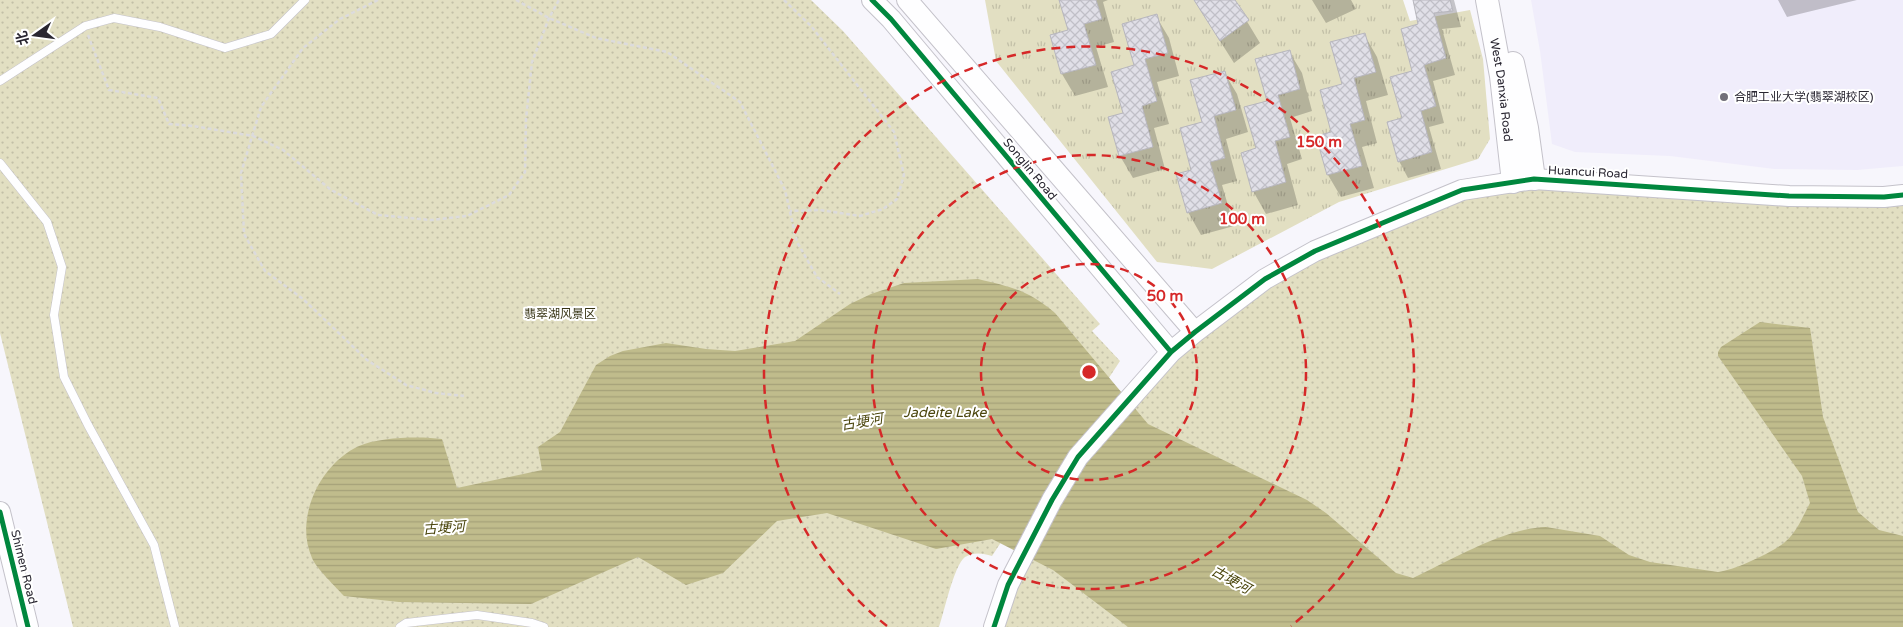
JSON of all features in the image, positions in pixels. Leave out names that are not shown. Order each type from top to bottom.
[{"type":"main road","name":"West Danxia Road","points":[[1486,0],[1524,181]]},
{"type":"main road","name":"West Danxia Road","points":[[1499,0],[1527,128],[1524,181]]},
{"type":"street","name":"Songlin Road","points":[[872,0],[891,19],[1171,352]]},
{"type":"street","name":"Songlin Road","points":[[907,0],[1195,332]]},
{"type":"street","name":"Huancui Road","points":[[994,627],[1008,585],[1052,500],[1078,457],[1171,352],[1265,279],[1314,251],[1462,190],[1524,181],[1789,196],[1884,197],[1903,195]]},
{"type":"street","name":"Shimen Road","points":[[0,512],[28,627]]},
{"type":"lane","points":[[0,81],[85,26],[114,18],[160,27],[225,48],[271,34],[305,0]]},
{"type":"lane","points":[[0,163],[47,222],[62,267],[54,315],[64,377],[154,545],[175,627]]},
{"type":"lane","points":[[400,627],[406,623],[477,615],[532,623],[544,627]]},
{"type":"path","points":[[378,0],[340,19],[303,48],[261,107],[241,173],[244,234],[265,271],[303,299],[367,360],[406,386],[436,393],[464,396]]},
{"type":"path","points":[[516,0],[549,18],[596,38],[667,52],[740,102],[785,190],[797,242],[817,277],[840,294]]},
{"type":"path","points":[[85,26],[109,90],[158,98],[169,124],[252,136],[284,150],[331,190],[378,215],[431,220],[467,216],[509,195],[525,172],[526,119],[532,62],[549,18],[559,0]]},
{"type":"path","points":[[784,0],[811,26],[894,132],[904,175],[897,199],[875,212],[860,216],[820,210],[790,211]]},
{"type":"shaded area","name":"合肥工业大学(翡翠湖校区)","points":[[1531,0],[1903,0],[1903,166],[1857,170],[1774,169],[1670,156],[1575,152],[1552,144],[1540,51]]},
{"type":"green space","name":"翡翠湖风景区","points":[[0,0],[811,0],[843,31],[1100,324],[1092,331],[1120,361],[992,556],[981,554],[968,555],[961,562],[953,579],[939,627],[73,627],[0,333]]},
{"type":"green space","points":[[985,0],[1403,0],[1410,21],[1470,10],[1483,59],[1490,139],[1478,159],[1339,202],[1212,269],[1157,262],[996,61]]},
{"type":"green space","points":[[1513,182],[1903,195],[1903,627],[994,627],[1008,585],[1147,377],[1315,251]]},
{"type":"water","name":"Jadeite Lake","points":[[978,279],[1019,290],[1036,299],[1055,313],[1148,424],[1307,500],[1326,513],[1396,573],[1413,578],[1496,539],[1513,533],[1546,527],[1600,536],[1629,555],[1650,562],[1718,572],[1744,564],[1779,546],[1793,534],[1810,503],[1802,476],[1718,356],[1718,352],[1721,347],[1760,322],[1810,328],[1823,417],[1858,512],[1879,530],[1903,536],[1903,627],[1128,627],[1053,570],[992,539],[936,549],[827,513],[777,521],[723,573],[686,585],[638,557],[531,604],[399,602],[344,596],[312,558],[307,542],[306,526],[314,494],[322,479],[333,465],[345,454],[359,446],[400,438],[442,439],[457,488],[542,470],[538,447],[560,432],[596,365],[610,356],[623,351],[666,343],[735,351],[795,341],[850,304],[871,294],[904,283]]},
{"type":"building","points":[[1059,0],[1096,0],[1102,19],[1084,24],[1096,65],[1061,74],[1050,35],[1068,30]]},
{"type":"building","points":[[1194,0],[1235,0],[1249,20],[1220,41]]},
{"type":"building","points":[[1413,0],[1450,0],[1453,11],[1434,13],[1446,58],[1424,65],[1436,106],[1421,111],[1432,152],[1398,162],[1387,122],[1402,118],[1390,77],[1412,71],[1401,29],[1418,24]]},
{"type":"building","points":[[1157,14],[1168,53],[1145,59],[1157,101],[1142,106],[1153,147],[1119,156],[1108,117],[1123,113],[1111,72],[1134,65],[1122,24]]},
{"type":"building","points":[[1365,33],[1376,72],[1354,78],[1365,120],[1350,124],[1362,166],[1327,175],[1316,136],[1331,132],[1320,90],[1342,84],[1330,42]]},
{"type":"building","points":[[1290,50],[1300,89],[1278,95],[1290,137],[1275,141],[1286,182],[1252,192],[1241,153],[1256,148],[1244,107],[1267,101],[1255,59]]},
{"type":"building","points":[[1225,71],[1236,110],[1214,116],[1225,158],[1210,162],[1222,203],[1187,213],[1176,174],[1191,170],[1180,128],[1202,122],[1190,80]]},
{"type":"cycle path","points":[[872,0],[891,19],[1171,352]]},
{"type":"cycle path","points":[[994,627],[1008,585],[1052,500],[1078,457],[1171,352],[1265,279],[1315,251],[1462,190],[1534,179],[1789,196],[1884,197],[1903,195]]},
{"type":"cycle path","points":[[0,512],[28,627]]},
{"type":"place","name":"合肥工业大学(翡翠湖校区)","points":[[1724,97]]},
{"type":"water label","name":"古埂河","points":[[862,422]]},
{"type":"water label","name":"古埂河","points":[[444,528]]},
{"type":"water label","name":"古埂河","points":[[1231,580]]}]
